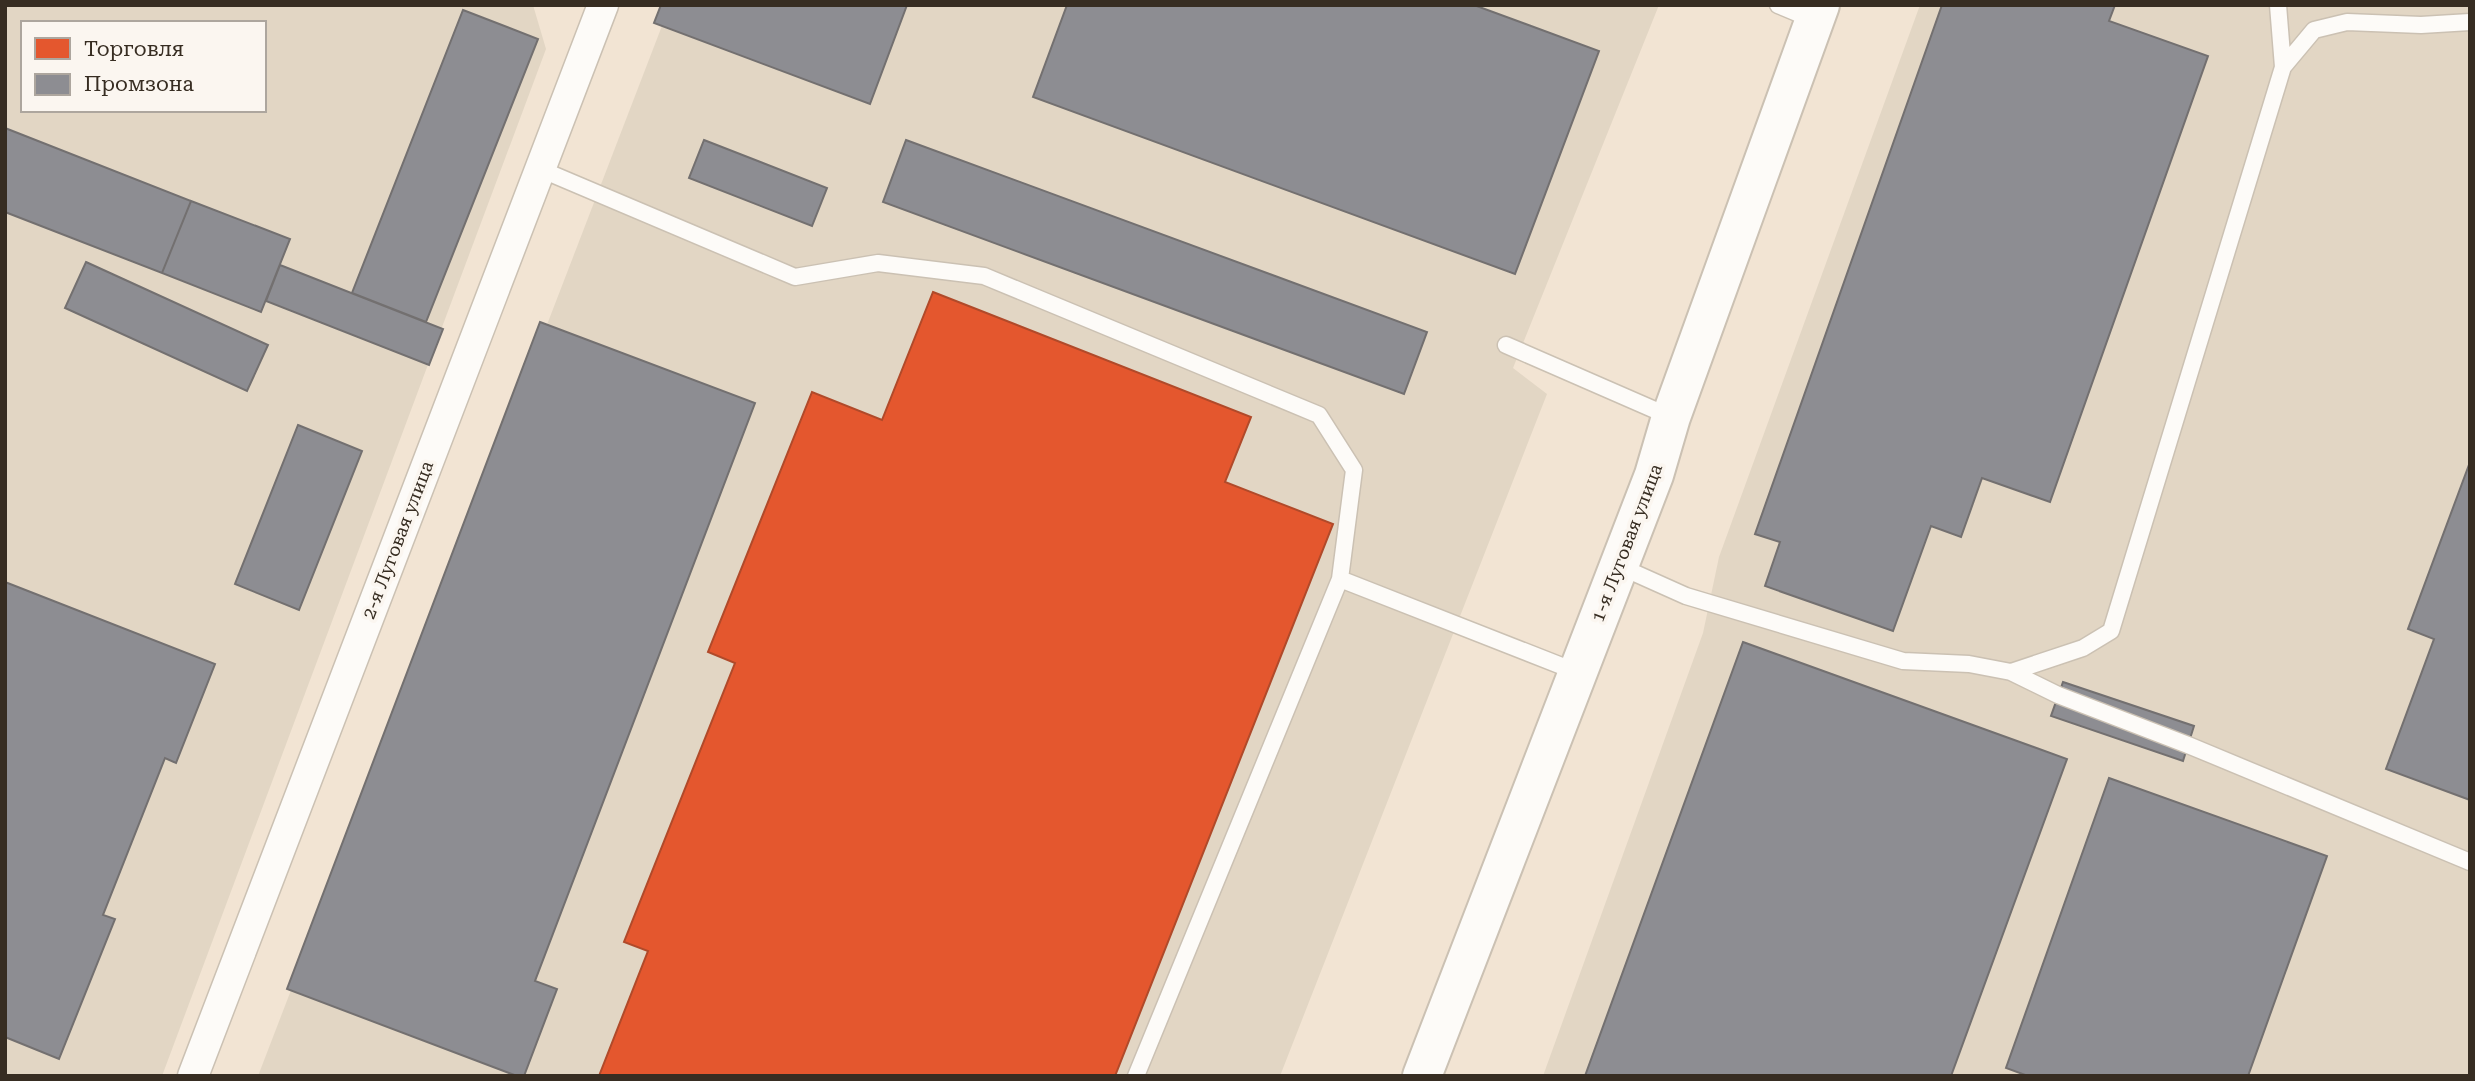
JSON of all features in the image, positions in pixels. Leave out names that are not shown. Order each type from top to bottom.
[{"type":"main road","name":"1-я Луговая улица","points":[[1422,1076],[1654,475],[1671,417],[1817,13]]},
{"type":"street","name":"2-я Луговая улица","points":[[193,1076],[603,5]]},
{"type":"lane","points":[[1778,5],[1817,13]]},
{"type":"lane","points":[[2011,672],[2083,648],[2110,631],[2283,67],[2277,5]]},
{"type":"lane","points":[[2283,67],[2314,30],[2347,22],[2421,25],[2470,22]]},
{"type":"lane","points":[[540,169],[795,277],[878,263],[984,276],[1319,415],[1354,470],[1340,579],[1136,1076]]},
{"type":"lane","points":[[1506,345],[1671,417]]},
{"type":"lane","points":[[1619,566],[1686,596],[1903,662],[1969,664],[2011,672],[2058,695],[2188,745],[2470,862]]},
{"type":"lane","points":[[1340,579],[1577,672]]},
{"type":"shaded area","points":[[5,5],[533,5],[546,49],[162,1076],[5,1076]]},
{"type":"shaded area","points":[[670,5],[1659,5],[1513,368],[1547,394],[1280,1076],[258,1076]]},
{"type":"shaded area","points":[[1920,5],[2470,5],[2470,1076],[1543,1076],[1703,633],[1719,557]]},
{"type":"building: Торговля","points":[[933,292],[1251,417],[1225,482],[1333,524],[1115,1076],[599,1076],[648,951],[624,942],[735,663],[708,652],[812,392],[882,420]]},
{"type":"building: Промзона","points":[[661,5],[907,5],[870,104],[654,23]]},
{"type":"building: Промзона","points":[[1067,5],[1474,5],[1599,51],[1515,274],[1033,97]]},
{"type":"building: Промзона","points":[[1942,5],[2115,5],[2109,21],[2208,56],[2050,502],[1982,478],[1961,537],[1931,526],[1893,631],[1765,586],[1780,542],[1755,534]]},
{"type":"building: Промзона","points":[[463,10],[538,39],[426,322],[352,293]]},
{"type":"building: Промзона","points":[[5,128],[191,201],[162,273],[5,212]]},
{"type":"building: Промзона","points":[[704,140],[827,188],[812,226],[689,178]]},
{"type":"building: Промзона","points":[[906,140],[1427,332],[1404,394],[883,202]]},
{"type":"building: Промзона","points":[[191,201],[290,239],[261,312],[162,273]]},
{"type":"building: Промзона","points":[[86,262],[268,345],[247,391],[65,308]]},
{"type":"building: Промзона","points":[[280,265],[443,329],[429,365],[266,301]]},
{"type":"building: Промзона","points":[[540,322],[755,403],[535,981],[557,989],[524,1076],[517,1076],[287,989]]},
{"type":"building: Промзона","points":[[298,425],[362,451],[299,610],[235,584]]},
{"type":"building: Промзона","points":[[2470,462],[2470,800],[2386,769],[2434,639],[2408,629]]},
{"type":"building: Промзона","points":[[5,582],[215,664],[176,763],[165,758],[103,915],[115,919],[59,1059],[5,1037]]},
{"type":"building: Промзона","points":[[1743,642],[2067,759],[1951,1076],[1585,1076]]},
{"type":"building: Промзона","points":[[2063,682],[2194,726],[2183,761],[2051,716]]},
{"type":"building: Промзона","points":[[2109,778],[2327,856],[2248,1076],[2028,1076],[2006,1068]]}]
